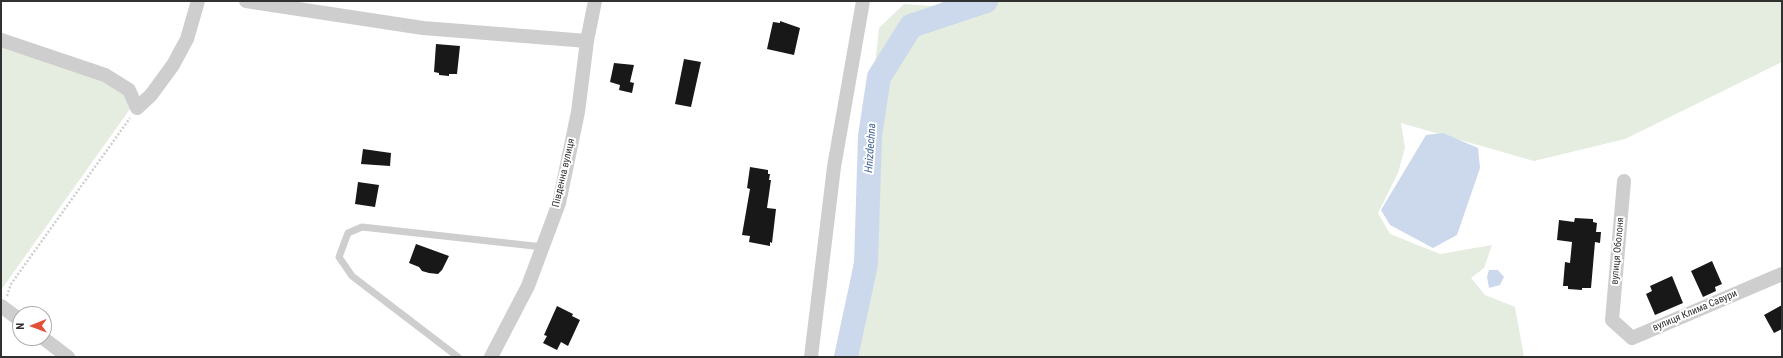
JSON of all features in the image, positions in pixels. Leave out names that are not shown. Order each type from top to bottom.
[{"type":"street","points":[[1,40],[105,75],[129,90],[137,108],[151,95],[173,65],[187,39],[198,1]]},
{"type":"street","points":[[246,1],[424,28],[587,41]]},
{"type":"street","name":"Південна вулиця","points":[[490,357],[528,286],[559,203],[578,112],[587,41],[595,1]]},
{"type":"street","points":[[811,357],[834,166],[863,1]]},
{"type":"street","name":"вулиця Оболоня","points":[[1612,320],[1624,181]]},
{"type":"street","name":"вулиця Клима Савури","points":[[1612,320],[1632,338],[1782,274]]},
{"type":"street","points":[[2,307],[12,314]]},
{"type":"street","points":[[52,345],[68,357]]},
{"type":"lane","points":[[458,357],[352,276],[339,257],[348,233],[362,227],[543,247]]},
{"type":"path","points":[[2,307],[11,284],[137,108]]},
{"type":"shaded area","points":[[945,1],[1782,1],[1782,62],[1625,139],[1534,161],[1401,123],[1405,148],[1398,173],[1378,213],[1390,234],[1440,254],[1492,245],[1484,268],[1471,278],[1485,295],[1515,307],[1524,357],[855,357],[858,329],[852,293],[853,265],[870,231],[869,199],[862,183],[879,146],[870,112],[879,28],[904,4],[933,6]]},
{"type":"shaded area","points":[[1,46],[89,75],[125,93],[130,109],[1,290]]},
{"type":"water","points":[[1443,133],[1478,148],[1480,168],[1457,235],[1433,248],[1390,225],[1381,210],[1426,135]]},
{"type":"water","points":[[1489,270],[1498,270],[1504,277],[1500,285],[1489,288],[1487,277]]},
{"type":"building","points":[[780,21],[800,28],[794,55],[767,49],[773,22],[780,23]]},
{"type":"building","points":[[436,44],[460,46],[457,74],[449,74],[449,76],[439,75],[439,73],[434,72]]},
{"type":"building","points":[[684,59],[701,62],[691,107],[675,104]]},
{"type":"building","points":[[614,63],[634,65],[630,82],[634,83],[632,93],[619,90],[620,85],[610,82]]},
{"type":"building","points":[[363,149],[391,153],[390,166],[361,164]]},
{"type":"building","points":[[750,167],[768,170],[768,174],[770,174],[769,180],[771,180],[767,208],[776,209],[772,243],[770,242],[770,246],[749,242],[750,236],[742,235],[750,189],[747,188]]},
{"type":"building","points":[[358,182],[379,185],[375,207],[355,204]]},
{"type":"building","points":[[1575,218],[1593,219],[1593,222],[1597,223],[1596,232],[1601,232],[1600,243],[1595,242],[1591,288],[1582,288],[1582,290],[1568,289],[1568,286],[1563,286],[1565,262],[1570,263],[1572,242],[1557,240],[1559,220],[1574,222]]},
{"type":"building","points":[[416,244],[449,256],[442,270],[438,274],[422,271],[419,267],[409,263]]},
{"type":"building","points":[[1712,261],[1722,284],[1715,287],[1716,291],[1703,297],[1691,271]]},
{"type":"building","points":[[1672,276],[1683,303],[1655,315],[1646,294],[1652,291],[1650,286]]},
{"type":"building","points":[[1782,305],[1782,329],[1774,333],[1764,315]]},
{"type":"building","points":[[557,306],[573,314],[572,316],[580,320],[568,346],[561,342],[557,350],[543,343],[547,336],[544,335]]},
{"type":"waterway","name":"Hnizdechna","points":[[846,357],[866,264],[870,136],[879,77],[911,26],[986,1]]}]
